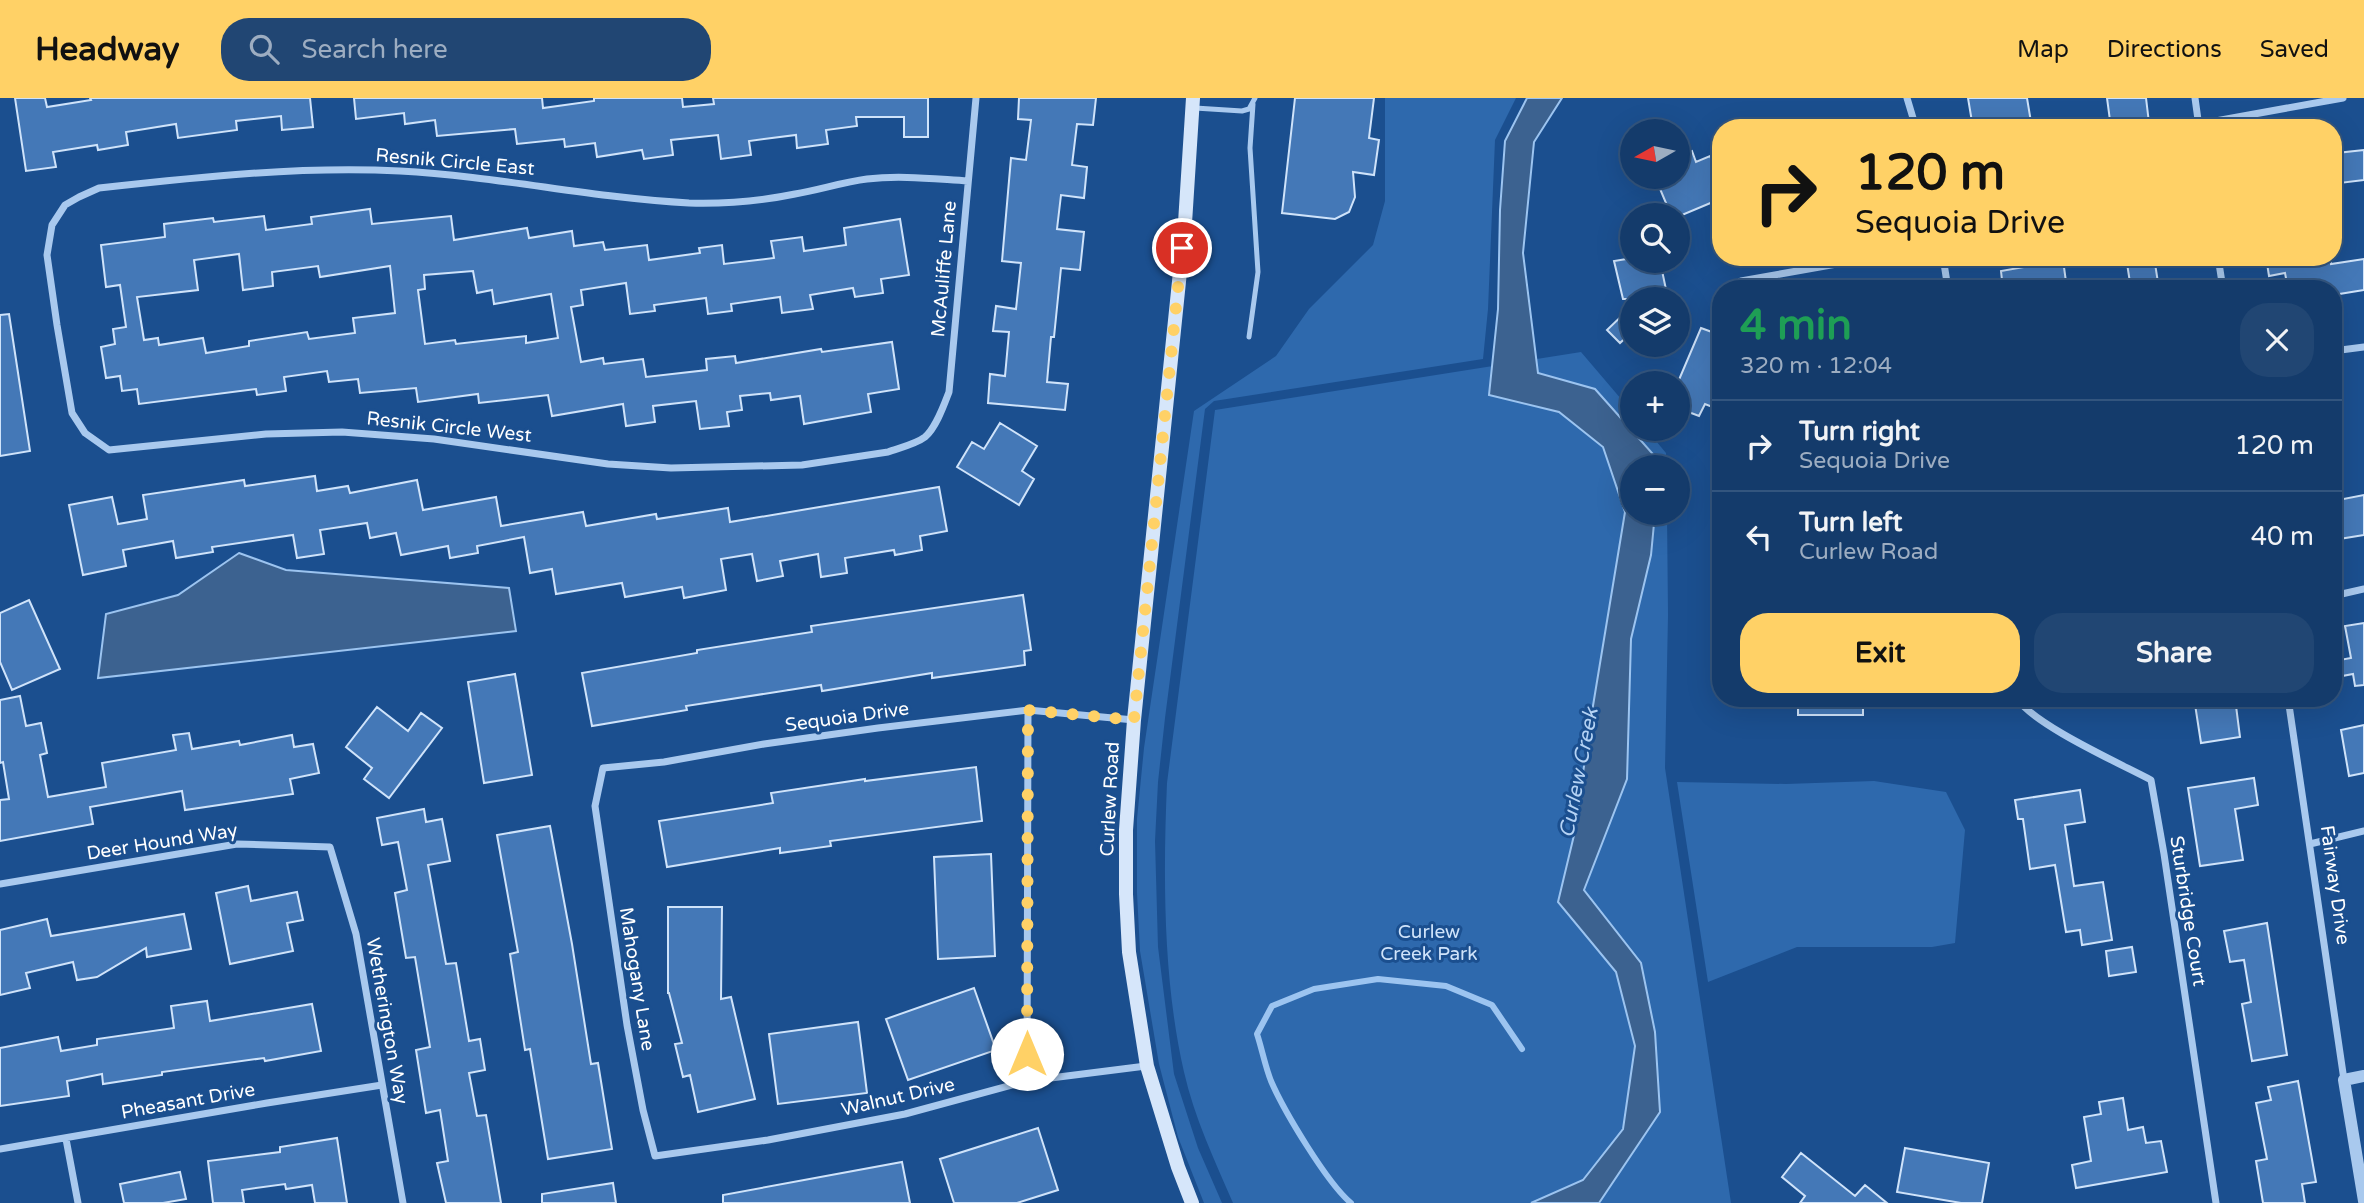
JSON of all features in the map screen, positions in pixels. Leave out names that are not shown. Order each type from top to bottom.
[{"type":"main road","name":"Curlew Road","points":[[1192,103],[1185,223],[1134,720],[1126,830],[1129,952],[1147,1066],[1192,1203]]},
{"type":"street","name":"McAuliffe Lane","points":[[925,437],[942,411],[949,392],[976,98]]},
{"type":"street","points":[[1907,98],[1913,119]]},
{"type":"street","points":[[2195,98],[2198,119]]},
{"type":"street","points":[[2235,119],[2343,98]]},
{"type":"street","name":"Resnik Circle East","points":[[57,325],[47,255],[52,225],[65,205],[99,188],[237,173],[329,169],[481,177],[635,198],[717,203],[792,195],[866,179],[898,176],[968,181]]},
{"type":"street","points":[[1747,280],[1825,266]]},
{"type":"street","name":"Resnik Circle West","points":[[57,325],[72,413],[85,433],[109,450],[266,434],[342,432],[434,439],[608,464],[671,468],[802,465],[888,452],[925,437]]},
{"type":"street","points":[[2342,350],[2364,347]]},
{"type":"street","points":[[2342,594],[2364,589]]},
{"type":"street","name":"Sturbridge Court","points":[[2023,707],[2042,722],[2151,780],[2216,1203]]},
{"type":"street","name":"Fairway Drive","points":[[2289,707],[2364,1201]]},
{"type":"street","points":[[1027,1081],[1028,710]]},
{"type":"street","name":"Sequoia Drive","points":[[595,806],[603,768],[664,762],[764,744],[1028,710],[1134,720]]},
{"type":"street","name":"Mahogany Lane","points":[[595,806],[627,1025],[643,1110],[655,1156]]},
{"type":"street","points":[[2310,844],[2364,831]]},
{"type":"street","name":"Deer Hound Way","points":[[0,884],[237,844],[330,847]]},
{"type":"street","name":"Wetherington Way","points":[[330,847],[356,934],[403,1203]]},
{"type":"street","name":"Walnut Drive","points":[[655,1156],[768,1140],[905,1115],[1027,1081],[1147,1066]]},
{"type":"street","points":[[2344,1080],[2364,1076]]},
{"type":"street","name":"Pheasant Drive","points":[[0,1149],[382,1085]]},
{"type":"street","points":[[66,1139],[78,1203]]},
{"type":"lane","points":[[1192,103],[1242,111],[1249,109],[1254,101]]},
{"type":"lane","points":[[1249,337],[1258,272],[1250,148],[1254,101]]},
{"type":"green space","points":[[1385,98],[1516,98],[1495,140],[1488,309],[1483,359],[1214,401],[1205,409],[1165,718],[1155,841],[1158,947],[1174,1074],[1198,1148],[1222,1203],[1204,1203],[1178,1137],[1159,1064],[1140,951],[1137,893],[1137,819],[1144,748],[1194,411],[1276,356],[1309,309],[1373,245],[1385,201]]},
{"type":"green space","name":"Curlew Creek Park","points":[[1581,352],[1620,398],[1620,441],[1656,441],[1666,453],[1620,455],[1620,525],[1667,525],[1665,768],[1731,1203],[1233,1203],[1199,1122],[1184,1072],[1168,965],[1165,891],[1167,783],[1215,410]]},
{"type":"green space","points":[[1874,781],[1946,792],[1965,830],[1955,943],[1932,947],[1797,947],[1708,982],[1677,782],[1786,784]]},
{"type":"shaded area","points":[[1527,98],[1562,98],[1534,142],[1523,253],[1538,373],[1595,389],[1620,417],[1620,441],[1641,441],[1654,455],[1620,455],[1620,497],[1603,447],[1559,412],[1489,395],[1498,309],[1500,210],[1505,141]]},
{"type":"shaded area","points":[[1623,525],[1654,525],[1651,555],[1631,639],[1627,779],[1584,890],[1641,963],[1655,1032],[1660,1112],[1599,1203],[1531,1203],[1583,1180],[1623,1129],[1635,1046],[1616,972],[1558,902],[1575,831]]},
{"type":"shaded area","points":[[239,553],[286,570],[509,588],[516,631],[98,678],[106,614],[178,595]]},
{"type":"building","points":[[15,98],[45,98],[47,107],[91,100],[90,98],[310,98],[313,127],[282,130],[281,116],[236,121],[237,130],[178,138],[176,124],[126,132],[128,145],[98,150],[97,145],[53,152],[56,167],[26,171]]},
{"type":"building","points":[[354,98],[542,98],[543,108],[594,101],[594,98],[682,98],[683,107],[714,104],[713,98],[928,98],[928,137],[904,137],[904,117],[856,117],[857,126],[826,130],[828,144],[797,148],[796,135],[749,141],[751,155],[721,159],[718,135],[671,140],[673,155],[644,159],[642,150],[597,157],[595,143],[565,147],[564,139],[517,144],[515,129],[437,136],[435,120],[405,124],[404,113],[356,119]]},
{"type":"building","points":[[1019,98],[1096,98],[1093,125],[1077,124],[1072,165],[1087,167],[1084,198],[1061,195],[1057,229],[1084,232],[1080,270],[1061,268],[1054,337],[1051,337],[1047,382],[1068,384],[1065,410],[988,403],[990,374],[1005,376],[1009,332],[993,331],[996,306],[1016,309],[1021,263],[1002,261],[1011,158],[1026,160],[1031,120],[1018,119]]},
{"type":"building","points":[[1295,98],[1374,98],[1369,138],[1379,140],[1374,175],[1353,172],[1355,197],[1349,212],[1335,219],[1282,213]]},
{"type":"building","points":[[1968,98],[2027,98],[2030,119],[1972,119]]},
{"type":"building","points":[[2107,98],[2146,98],[2149,119],[2110,119]]},
{"type":"building","points":[[2364,150],[2364,180],[2342,183],[2342,152]]},
{"type":"building","points":[[1692,151],[1696,162],[1710,156],[1712,202],[1690,212],[1690,203],[1666,203],[1660,189],[1690,189],[1690,152]]},
{"type":"building","points":[[370,209],[372,224],[451,216],[454,240],[527,228],[529,238],[572,231],[574,246],[603,242],[605,250],[647,245],[649,260],[700,253],[699,248],[722,245],[724,264],[774,258],[771,241],[802,237],[804,251],[846,245],[844,228],[900,219],[909,275],[881,279],[883,293],[855,297],[853,288],[810,295],[813,309],[782,313],[780,297],[731,304],[732,311],[708,314],[706,298],[654,305],[655,311],[630,314],[626,283],[581,290],[583,305],[571,307],[581,362],[603,358],[604,364],[643,359],[646,377],[707,370],[706,359],[735,356],[736,363],[821,349],[822,352],[892,342],[899,389],[868,394],[871,412],[804,424],[800,396],[771,400],[770,393],[740,396],[742,410],[727,412],[729,426],[700,429],[696,401],[653,406],[655,422],[626,426],[623,404],[552,416],[548,395],[479,403],[478,394],[418,402],[416,388],[360,393],[358,379],[329,382],[327,371],[284,377],[286,391],[257,395],[256,389],[139,404],[137,389],[122,391],[120,376],[106,378],[101,347],[115,344],[113,329],[126,327],[120,285],[106,287],[101,245],[165,237],[164,224],[264,216],[266,230],[312,224],[311,217]],"holes":[[[239,254],[243,290],[273,286],[272,272],[318,266],[320,277],[390,266],[395,313],[353,318],[355,333],[309,339],[307,332],[249,341],[249,346],[206,353],[203,338],[159,345],[158,338],[144,340],[137,297],[198,290],[194,260]],[[473,271],[477,293],[492,290],[494,304],[551,294],[558,338],[526,343],[526,336],[456,344],[455,340],[425,344],[418,290],[425,289],[424,275]]]},
{"type":"building","points":[[2364,259],[2364,290],[2342,294],[2342,280],[2286,280],[2285,273],[2269,276],[2267,266],[2342,266],[2342,262]]},
{"type":"building","points":[[1620,260],[1620,273],[1663,273],[1665,287],[1620,287],[1614,261]]},
{"type":"building","points":[[2029,266],[2064,266],[2066,280],[2002,280],[2001,271]]},
{"type":"building","points":[[2127,266],[2155,266],[2158,280],[2130,280]]},
{"type":"building","points":[[9,314],[30,451],[0,456],[0,315]]},
{"type":"building","points":[[1620,318],[1620,343],[1607,330]]},
{"type":"building","points":[[1701,328],[1712,332],[1712,407],[1705,404],[1699,416],[1690,413],[1690,371],[1683,371]]},
{"type":"building","points":[[1000,423],[1037,446],[1022,471],[1034,479],[1019,505],[957,467],[972,442],[984,449]]},
{"type":"building","points":[[315,476],[317,491],[348,486],[350,493],[417,480],[423,510],[496,497],[501,526],[583,512],[586,526],[656,514],[657,519],[728,508],[730,522],[939,487],[947,531],[920,536],[922,550],[895,555],[894,550],[845,558],[847,573],[821,577],[818,554],[780,561],[783,576],[757,581],[752,554],[721,559],[726,590],[684,598],[682,587],[625,597],[622,583],[556,594],[552,569],[530,573],[524,537],[477,546],[478,553],[450,558],[448,546],[401,555],[396,533],[370,538],[367,523],[320,530],[324,554],[297,558],[293,535],[212,547],[213,552],[176,558],[173,541],[123,550],[126,566],[83,575],[69,505],[112,497],[118,524],[147,519],[143,495],[244,480],[245,486]]},
{"type":"building","points":[[2364,495],[2364,535],[2342,539],[2342,499]]},
{"type":"building","points":[[1023,595],[1031,650],[1024,651],[1025,665],[932,678],[932,673],[822,691],[821,685],[686,706],[687,710],[592,726],[582,673],[697,653],[697,650],[812,632],[811,626]]},
{"type":"building","points":[[29,600],[60,669],[12,690],[0,662],[0,613]]},
{"type":"building","points":[[2364,623],[2364,685],[2355,686],[2353,674],[2342,676],[2342,660],[2351,658],[2345,626]]},
{"type":"building","points":[[515,674],[532,775],[484,783],[468,682]]},
{"type":"building","points":[[20,696],[26,726],[41,723],[47,753],[40,755],[48,797],[106,787],[102,763],[176,750],[173,735],[189,733],[192,749],[239,741],[240,745],[292,735],[294,747],[313,744],[319,773],[290,779],[293,794],[185,810],[182,791],[90,807],[93,824],[0,841],[0,800],[9,799],[3,762],[0,763],[0,700]]},
{"type":"building","points":[[377,707],[408,731],[421,713],[442,728],[389,798],[364,779],[372,768],[346,747]]},
{"type":"building","points":[[1798,707],[1863,707],[1863,715],[1798,715]]},
{"type":"building","points":[[2195,707],[2236,707],[2240,737],[2201,743]]},
{"type":"building","points":[[2364,725],[2364,773],[2349,776],[2341,730]]},
{"type":"building","points":[[976,767],[982,821],[830,841],[831,846],[780,853],[780,848],[667,867],[659,821],[773,803],[771,793]]},
{"type":"building","points":[[2254,778],[2258,805],[2235,809],[2243,860],[2200,866],[2188,788]]},
{"type":"building","points":[[2080,790],[2085,822],[2065,825],[2074,886],[2103,882],[2112,940],[2082,945],[2080,930],[2066,932],[2055,865],[2030,869],[2023,819],[2018,819],[2015,800]]},
{"type":"building","points":[[424,809],[426,822],[442,819],[450,861],[428,865],[446,964],[456,963],[469,1041],[480,1039],[485,1070],[469,1073],[477,1116],[486,1115],[501,1203],[446,1203],[437,1163],[448,1161],[440,1110],[426,1113],[416,1050],[430,1047],[415,957],[406,958],[395,893],[407,890],[398,842],[382,845],[377,818]]},
{"type":"building","points":[[550,826],[591,1064],[598,1063],[612,1149],[548,1159],[530,1049],[525,1050],[510,954],[518,952],[497,835]]},
{"type":"building","points":[[991,854],[995,956],[938,959],[934,857]]},
{"type":"building","points":[[248,886],[251,901],[297,892],[303,920],[287,923],[293,951],[230,964],[216,893]]},
{"type":"building","points":[[668,907],[722,907],[721,999],[731,997],[755,1099],[698,1112],[690,1075],[683,1077],[675,1044],[682,1043],[668,993]]},
{"type":"building","points":[[184,914],[191,949],[147,957],[146,948],[97,977],[77,980],[73,962],[26,973],[30,988],[0,995],[0,930],[47,919],[51,936]]},
{"type":"building","points":[[2267,923],[2287,1055],[2252,1061],[2242,1004],[2251,1002],[2244,960],[2230,962],[2224,931]]},
{"type":"building","points":[[2132,947],[2136,972],[2109,976],[2106,951]]},
{"type":"building","points":[[974,988],[996,1050],[908,1080],[886,1019]]},
{"type":"building","points":[[207,1001],[210,1021],[312,1004],[321,1051],[265,1061],[264,1058],[162,1072],[162,1075],[103,1084],[102,1074],[67,1081],[69,1096],[0,1106],[0,1048],[58,1037],[61,1051],[97,1045],[97,1039],[174,1028],[171,1006]]},
{"type":"building","points":[[858,1022],[867,1093],[778,1104],[769,1034]]},
{"type":"building","points":[[2298,1081],[2316,1182],[2302,1184],[2305,1203],[2263,1203],[2256,1161],[2267,1159],[2256,1103],[2271,1100],[2268,1087]]},
{"type":"building","points":[[2123,1098],[2128,1130],[2143,1127],[2146,1143],[2161,1141],[2167,1172],[2076,1188],[2072,1165],[2091,1161],[2084,1117],[2101,1114],[2099,1102]]},
{"type":"building","points":[[1038,1128],[1058,1190],[1017,1203],[954,1203],[940,1159]]},
{"type":"building","points":[[337,1138],[347,1203],[315,1203],[312,1185],[286,1189],[285,1184],[242,1190],[244,1203],[213,1203],[208,1161],[280,1152],[280,1147]]},
{"type":"building","points":[[1905,1148],[1989,1163],[1982,1203],[1961,1203],[1897,1192]]},
{"type":"building","points":[[1801,1153],[1855,1196],[1865,1185],[1887,1203],[1800,1203],[1805,1196],[1782,1177]]},
{"type":"building","points":[[902,1162],[910,1203],[723,1203],[723,1195]]},
{"type":"building","points":[[180,1172],[186,1199],[163,1203],[124,1203],[120,1184]]},
{"type":"building","points":[[613,1183],[616,1203],[542,1203],[542,1194]]},
{"type":"waterway","points":[[1351,1203],[1330,1180],[1307,1146],[1271,1081],[1257,1034],[1272,1006],[1314,989],[1378,979],[1446,986],[1492,1005],[1522,1049]]},
{"type":"route","points":[[1027,1054],[1028,710],[1134,720],[1182,248]]},
{"type":"water label","name":"Curlew Creek","points":[[1579,773]]}]
